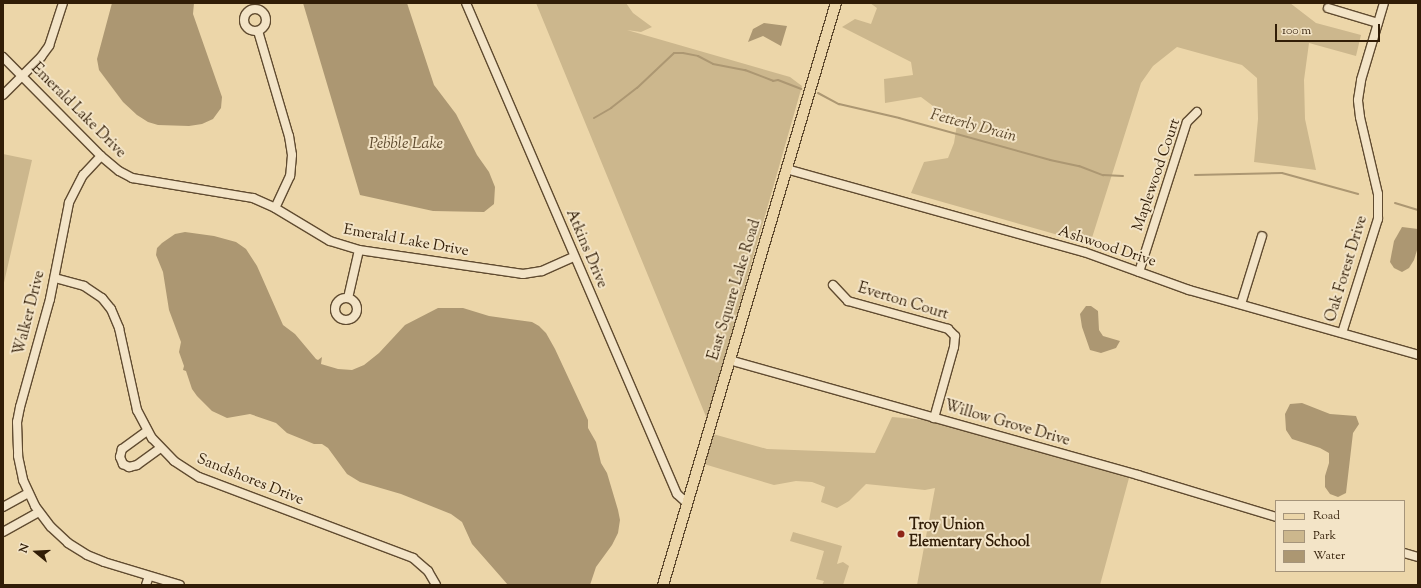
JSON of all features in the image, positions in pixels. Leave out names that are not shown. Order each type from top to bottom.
[{"type":"main road","name":"East Square Lake Road","points":[[663,585],[836,3]]},
{"type":"street","points":[[3,95],[49,46],[63,3]]},
{"type":"street","name":"Atkins Drive","points":[[466,3],[677,494],[687,503]]},
{"type":"street","name":"Oak Forest Drive","points":[[1342,333],[1378,219],[1378,194],[1360,117],[1358,100],[1361,80],[1384,3]]},
{"type":"street","points":[[1328,8],[1378,23]]},
{"type":"street","points":[[258,31],[292,146],[290,176],[274,208]]},
{"type":"street","name":"Emerald Lake Drive","points":[[3,56],[101,156],[119,171],[132,178],[237,194],[258,200],[320,236],[339,245],[359,250],[523,274],[542,271],[574,257]]},
{"type":"street","name":"Maplewood Court","points":[[1139,272],[1187,122],[1197,112]]},
{"type":"street","name":"Walker Drive","points":[[101,156],[83,176],[71,196],[66,214],[54,278],[17,422],[18,456],[28,493],[39,512],[56,533],[76,548],[104,562],[180,585]]},
{"type":"street","name":"Ashwood Drive","points":[[786,168],[1069,248],[1189,290],[1418,355]]},
{"type":"street","points":[[1241,304],[1262,236]]},
{"type":"street","points":[[348,298],[359,250]]},
{"type":"street","name":"Sandshores Drive","points":[[54,278],[84,286],[102,298],[111,309],[119,328],[137,410],[147,431],[160,448],[174,461],[199,477],[413,558],[428,571],[436,585]]},
{"type":"street","name":"Everton Court","points":[[833,285],[848,301],[948,329],[955,336],[954,347],[934,418]]},
{"type":"street","name":"Willow Grove Drive","points":[[729,360],[1138,475],[1275,517]]},
{"type":"street","points":[[147,431],[122,449],[120,457],[123,464],[129,467],[137,465],[160,448]]},
{"type":"street","points":[[3,507],[28,493]]},
{"type":"street","points":[[3,532],[39,512]]},
{"type":"street","points":[[1405,553],[1418,558]]},
{"type":"street","points":[[146,585],[149,576]]},
{"type":"green space","points":[[536,3],[626,3],[633,13],[652,27],[641,32],[627,30],[790,77],[802,86],[707,419]]},
{"type":"green space","points":[[870,3],[1290,3],[1316,23],[1361,35],[1356,56],[1309,43],[1304,80],[1305,119],[1316,170],[1254,162],[1258,119],[1257,78],[1242,65],[1177,47],[1153,66],[1141,83],[1090,244],[911,193],[924,162],[948,158],[954,143],[957,124],[921,97],[885,103],[884,79],[913,75],[911,62],[842,27],[855,19],[871,24],[877,8]]},
{"type":"green space","points":[[3,154],[32,160],[3,287]]},
{"type":"green space","points":[[892,417],[927,420],[1129,478],[1100,585],[917,585],[935,488],[925,490],[866,484],[849,501],[837,508],[821,502],[825,487],[812,482],[796,481],[774,485],[704,464],[713,434],[767,449],[875,453]]},
{"type":"green space","points":[[793,532],[842,546],[837,564],[843,562],[849,566],[843,585],[822,585],[824,581],[816,579],[824,551],[790,541]]},
{"type":"water","points":[[112,3],[194,3],[193,14],[222,97],[221,108],[213,119],[202,124],[189,126],[158,125],[148,122],[137,115],[123,102],[99,70],[97,59]]},
{"type":"water","name":"Pebble Lake","points":[[303,3],[407,3],[434,85],[456,114],[477,155],[489,172],[495,187],[494,204],[484,212],[433,211],[360,195]]},
{"type":"water","points":[[764,23],[787,26],[781,46],[763,36],[748,42],[753,29]]},
{"type":"water","points":[[1402,227],[1418,229],[1418,247],[1414,260],[1409,268],[1402,272],[1394,268],[1390,262],[1394,241]]},
{"type":"water","points":[[185,232],[214,236],[236,242],[246,249],[257,266],[283,325],[295,334],[316,359],[318,360],[322,357],[321,364],[338,369],[352,370],[364,365],[379,353],[405,325],[438,308],[463,308],[489,316],[532,322],[539,326],[546,333],[555,349],[588,420],[588,428],[596,442],[601,463],[607,473],[620,520],[618,533],[612,545],[596,567],[590,585],[508,585],[472,544],[462,522],[451,514],[401,494],[360,482],[347,474],[328,448],[322,444],[314,444],[287,433],[276,423],[250,414],[227,418],[212,411],[192,389],[186,371],[183,370],[184,366],[179,352],[181,342],[169,310],[163,272],[156,255],[157,248],[162,243],[175,234]]},
{"type":"water","points":[[1086,306],[1091,306],[1098,311],[1099,330],[1103,336],[1120,341],[1116,348],[1101,353],[1090,350],[1082,327],[1080,314]]},
{"type":"water","points":[[1302,403],[1330,414],[1356,416],[1359,424],[1353,433],[1346,493],[1338,497],[1330,494],[1325,487],[1325,476],[1329,463],[1329,453],[1320,448],[1292,439],[1286,430],[1285,414],[1290,404]]},
{"type":"waterway","name":"Fetterly Drain","points":[[594,118],[611,108],[637,88],[674,53],[698,56],[713,64],[745,70],[773,81],[778,80],[801,89]]},
{"type":"waterway","name":"Fetterly Drain","points":[[818,93],[839,104],[899,118],[1050,160],[1079,166],[1103,175],[1123,176]]},
{"type":"waterway","name":"Fetterly Drain","points":[[1195,175],[1282,173],[1358,194]]},
{"type":"waterway","points":[[1395,203],[1418,210]]},
{"type":"place","name":"Troy Union Elementary School","points":[[901,534]]}]
